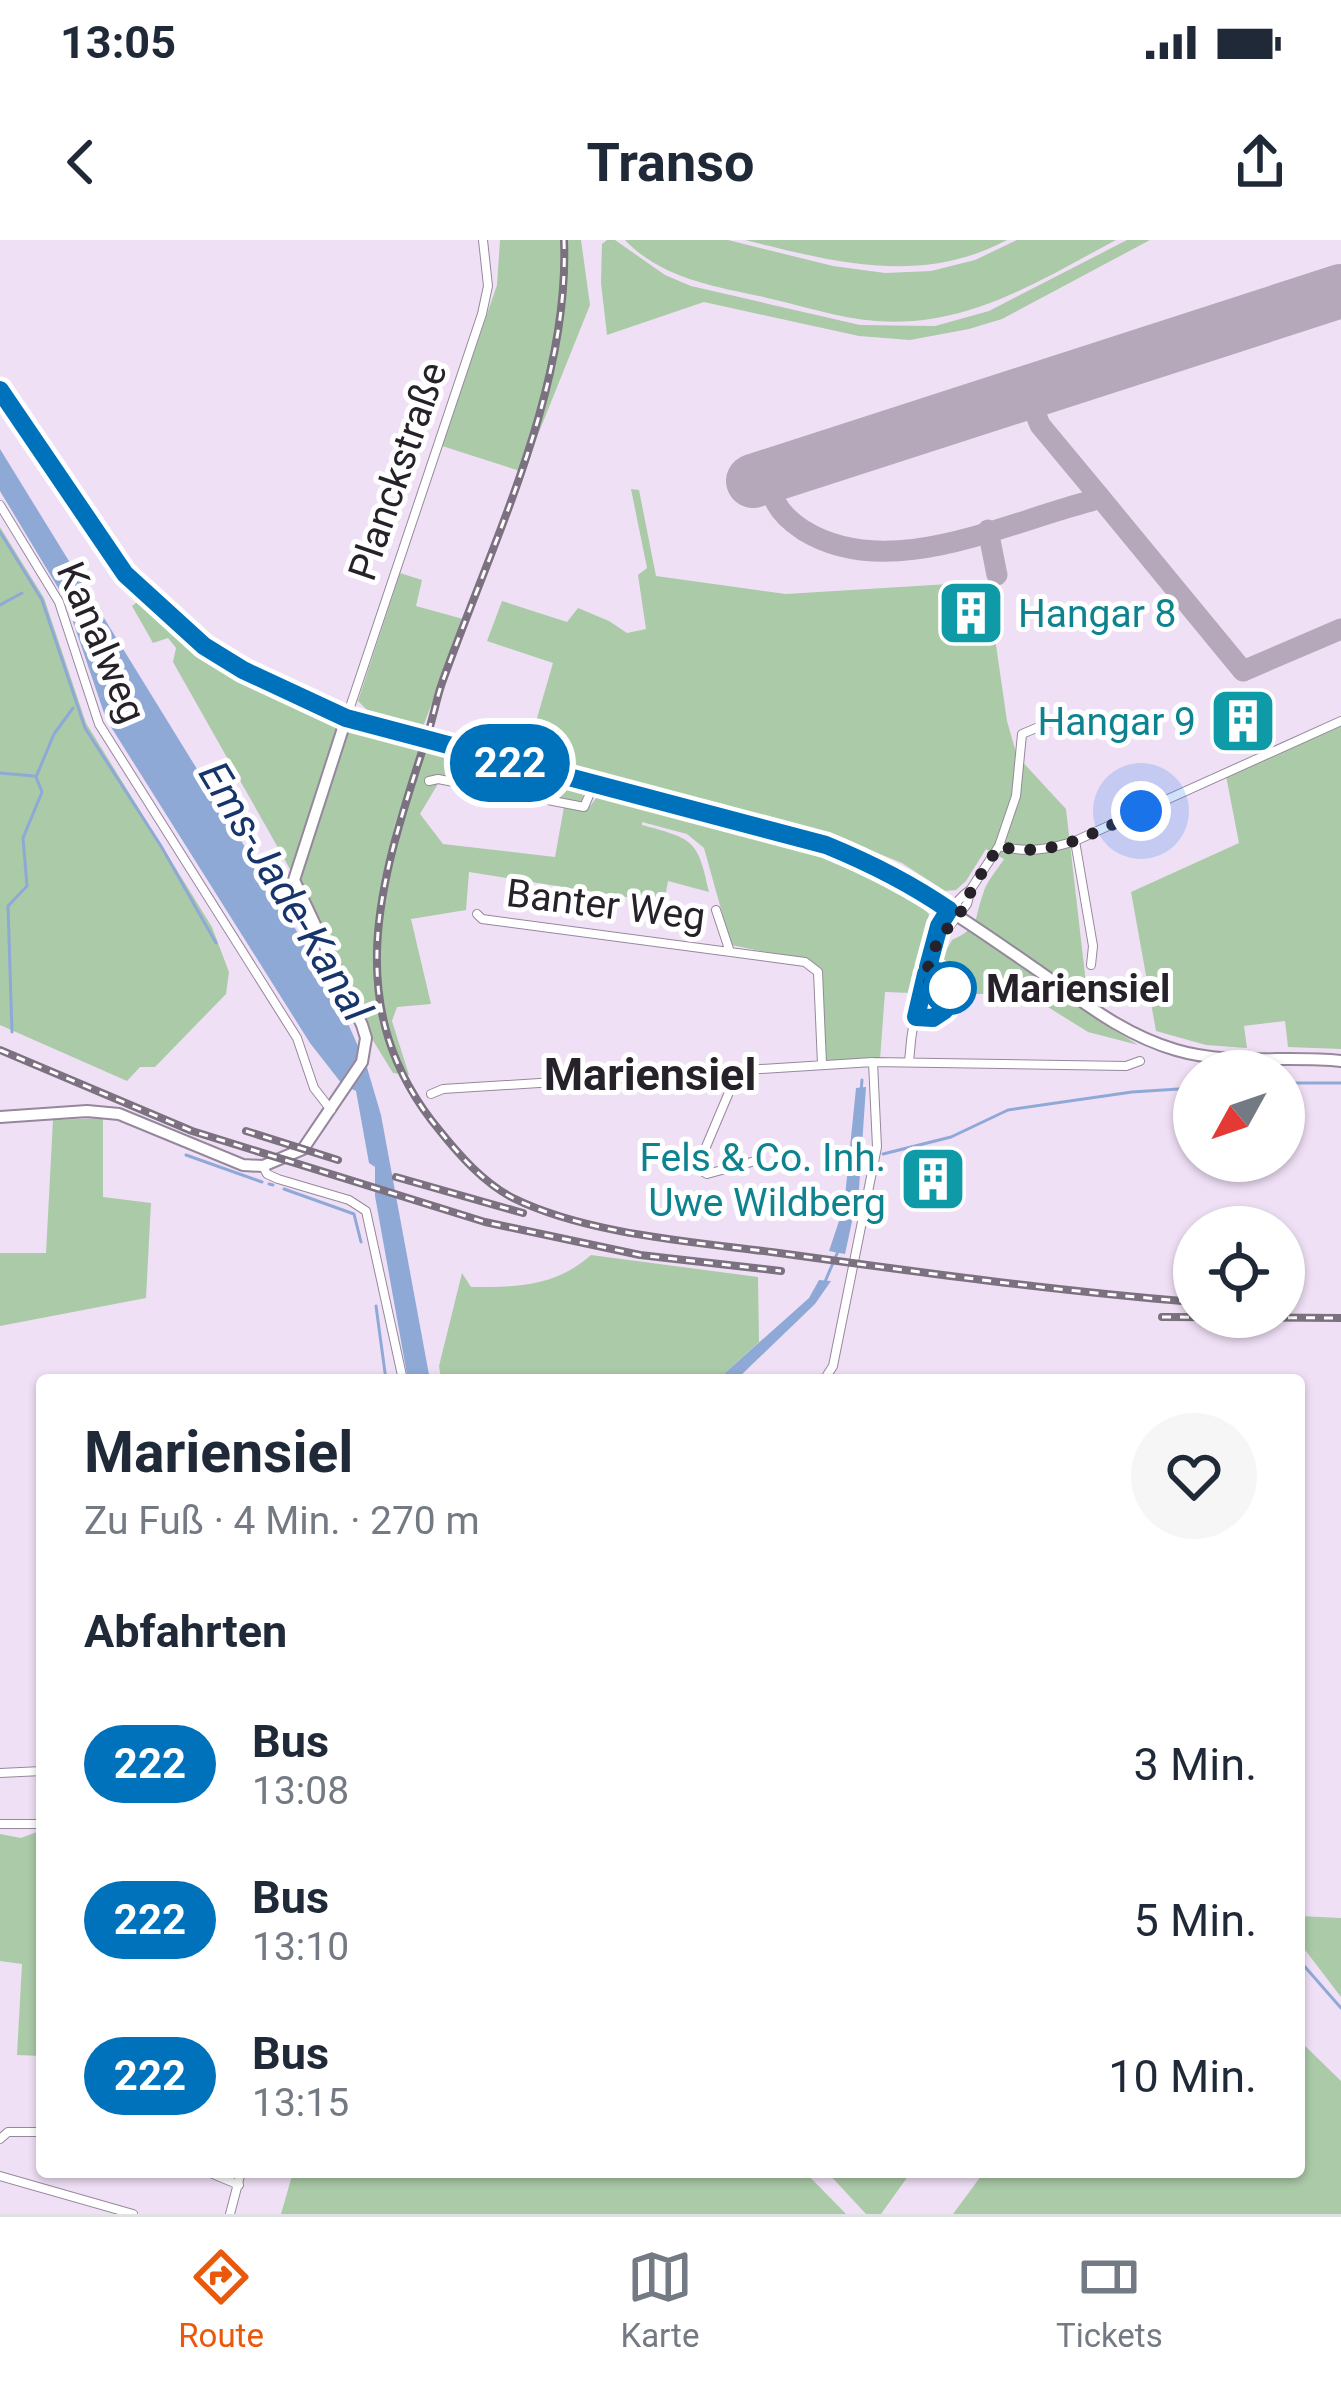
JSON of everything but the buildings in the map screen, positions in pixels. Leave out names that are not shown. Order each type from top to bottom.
[{"type":"street","name":"Planckstraße","points":[[346,718],[482,314],[488,286],[483,240]]},
{"type":"street","points":[[0,390],[98,538],[148,598],[204,646],[243,670],[346,718],[826,845],[890,873],[1111,1022],[1160,1045],[1220,1059],[1341,1061]]},
{"type":"street","name":"Kanalweg","points":[[0,505],[59,602],[100,724],[297,1038],[314,1088],[332,1110]]},
{"type":"street","points":[[0,1117],[119,1114],[243,1165],[263,1166],[303,1149],[344,1093],[365,1047],[362,1024],[294,880],[346,718]]},
{"type":"street","points":[[909,1062],[923,981],[939,926],[954,913],[999,846],[1016,796],[1022,734],[1060,718]]},
{"type":"street","points":[[999,846],[1023,852],[1075,841],[1341,721]]},
{"type":"street","points":[[428,781],[584,806],[594,784]]},
{"type":"street","points":[[1075,841],[1093,946],[1090,965]]},
{"type":"street","name":"Banter Weg","points":[[716,910],[729,949]]},
{"type":"street","name":"Banter Weg","points":[[477,914],[482,919],[805,962],[818,972],[822,1064]]},
{"type":"street","points":[[431,1094],[463,1087],[822,1064],[1126,1066],[1140,1061]]},
{"type":"street","points":[[828,1374],[874,1164],[873,1062]]},
{"type":"street","points":[[738,1071],[694,1169],[707,1174],[759,1160]]},
{"type":"street","points":[[263,1166],[278,1180],[349,1200],[366,1211],[402,1374]]},
{"type":"street","points":[[0,1773],[36,1771]]},
{"type":"street","points":[[0,1824],[36,1824]]},
{"type":"street","points":[[0,2140],[8,2132],[36,2132]]},
{"type":"street","points":[[0,2176],[133,2214]]},
{"type":"street","points":[[222,2178],[238,2185]]},
{"type":"street","points":[[230,2214],[240,2178]]},
{"type":"green space","points":[[500,240],[581,240],[590,305],[523,472],[442,446],[497,285]]},
{"type":"green space","points":[[615,240],[665,275],[691,286],[860,325],[935,326],[989,311],[1127,240],[1150,240],[1002,319],[910,340],[859,336],[704,302],[607,335],[601,283],[602,244]]},
{"type":"green space","points":[[625,240],[728,240],[833,266],[885,273],[931,271],[975,260],[1017,240],[1116,240],[972,309],[909,321],[876,321],[705,284],[654,263]]},
{"type":"green space","points":[[745,240],[1007,240],[942,262],[877,266]]},
{"type":"green space","points":[[631,489],[639,490],[656,576],[786,594],[949,584],[962,643],[995,638],[1017,756],[1066,809],[1087,992],[1078,1007],[1138,1045],[1088,1032],[1027,994],[971,994],[938,965],[952,940],[972,927],[987,885],[1004,859],[986,849],[966,881],[956,890],[945,891],[902,863],[843,839],[530,757],[528,749],[553,663],[487,641],[502,601],[567,622],[578,608],[627,633],[646,629],[638,575],[647,568]]},
{"type":"green space","points":[[0,527],[44,598],[86,723],[212,927],[229,972],[226,994],[155,1067],[140,1067],[127,1081],[0,1025]]},
{"type":"green space","points":[[400,573],[422,580],[416,606],[463,619],[423,727],[370,713],[358,701]]},
{"type":"green space","points":[[140,600],[202,651],[270,692],[344,724],[421,747],[382,881],[425,748],[584,789],[582,801],[571,807],[587,810],[600,793],[774,834],[818,848],[897,887],[929,914],[912,993],[885,992],[880,1060],[824,1061],[819,972],[805,960],[731,945],[704,848],[687,834],[642,822],[690,844],[701,861],[709,892],[668,881],[664,903],[469,872],[466,910],[411,919],[431,1004],[397,1007],[392,1021],[409,1075],[393,1073],[369,1034],[290,869],[173,662],[176,648],[168,638],[153,643],[132,606]],"holes":[[[439,782],[564,807],[555,857],[443,844],[420,814]]]},
{"type":"green space","points":[[1341,725],[1341,1049],[1288,1047],[1285,1021],[1244,1026],[1247,1048],[1206,1045],[1156,1031],[1131,892],[1239,843],[1226,776]]},
{"type":"green space","points":[[103,1118],[103,1197],[151,1203],[146,1298],[0,1326],[0,1253],[46,1253],[53,1120]]},
{"type":"green space","points":[[591,1255],[758,1277],[759,1342],[724,1374],[440,1374],[462,1273],[471,1287],[520,1285],[577,1266]]},
{"type":"green space","points":[[36,1832],[36,2056],[17,2055],[22,1964],[0,1961],[0,1834],[21,1838]]},
{"type":"green space","points":[[1305,1916],[1341,1918],[1341,1997],[1305,1950]]},
{"type":"green space","points":[[1305,2046],[1341,2081],[1341,2214],[953,2214],[980,2178],[1305,2178]]},
{"type":"green space","points":[[291,2178],[811,2178],[846,2214],[281,2214]]},
{"type":"green space","points":[[833,2178],[907,2178],[881,2214],[866,2214]]},
{"type":"water","points":[[0,449],[333,990],[366,1064],[381,1115],[429,1374],[407,1374],[375,1196],[375,1167],[369,1163],[356,1091],[342,1084],[310,1043],[106,719],[66,601],[0,491]]},
{"type":"water","points":[[866,1087],[859,1189],[845,1254],[829,1251],[844,1206],[856,1088]]},
{"type":"water","points":[[819,1280],[831,1281],[815,1304],[742,1374],[724,1374],[809,1298]]},
{"type":"waterway","points":[[0,532],[42,600],[85,728],[216,943]]},
{"type":"waterway","points":[[0,605],[22,593]]},
{"type":"waterway","points":[[12,1032],[8,906],[27,886],[23,838],[42,792],[36,777],[54,734],[73,708]]},
{"type":"waterway","points":[[0,773],[34,776]]},
{"type":"waterway","points":[[861,1092],[862,1080]]},
{"type":"waterway","points":[[1305,1083],[1341,1083]]},
{"type":"waterway","points":[[883,1154],[951,1137],[1008,1110],[1173,1089]]},
{"type":"waterway","points":[[186,1155],[262,1182]]},
{"type":"waterway","points":[[269,1184],[273,1185]]},
{"type":"waterway","points":[[284,1189],[354,1214],[361,1242]]},
{"type":"waterway","points":[[824,1284],[839,1249]]},
{"type":"waterway","points":[[376,1306],[385,1374]]},
{"type":"waterway","points":[[1305,1967],[1341,2008]]},
{"type":"taxiway","points":[[786,471],[772,487],[787,517],[836,545],[872,551],[946,544],[1091,501],[1099,496],[1040,425],[1034,396],[1043,389]]},
{"type":"taxiway","points":[[1099,496],[1243,671],[1341,629]]},
{"type":"taxiway","points":[[988,530],[997,575]]},
{"type":"runway","points":[[753,481],[1341,291]]},
{"type":"railway","points":[[564,240],[562,296],[541,409],[440,689],[384,888],[378,987],[387,1035],[407,1083],[440,1131],[482,1177],[513,1198],[575,1221],[679,1241],[1173,1300]]},
{"type":"railway","points":[[0,1050],[192,1131],[485,1222],[640,1255],[781,1271]]},
{"type":"railway","points":[[246,1131],[338,1160]]},
{"type":"railway","points":[[396,1177],[523,1213]]},
{"type":"railway","points":[[1162,1317],[1341,1318]]},
{"type":"bus line","name":"222","points":[[0,390],[125,574],[204,646],[243,670],[346,718],[826,845],[858,858],[949,910],[939,926],[928,967],[950,983],[945,1010],[916,1017],[926,974]]},
{"type":"place","name":"Hangar 8","points":[[971,613]]},
{"type":"place","name":"Hangar 9","points":[[1243,721]]},
{"type":"place","name":"Mariensiel","points":[[950,988]]},
{"type":"place","name":"Fels & Co. Inh. Uwe Wildberg","points":[[933,1179]]},
{"type":"district","name":"Mariensiel","points":[[650,1074]]},
{"type":"route","points":[[950,988],[923,981],[938,940],[967,904],[999,846],[1023,852],[1046,850],[1141,811]]},
{"type":"water label","name":"Ems-Jade-Kanal","points":[[286,891]]}]
